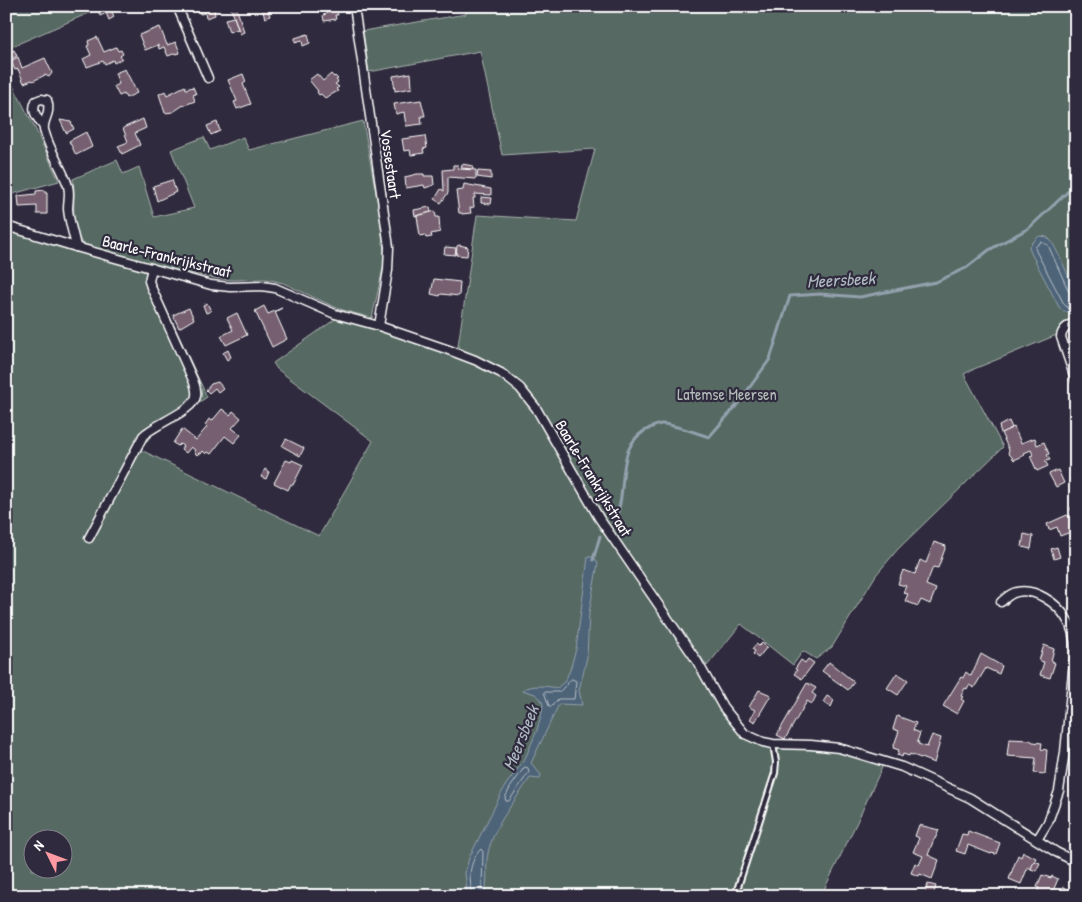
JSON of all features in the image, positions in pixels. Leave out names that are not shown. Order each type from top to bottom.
[{"type":"street","points":[[177,6],[208,78]]},
{"type":"street","name":"Vossestaart","points":[[354,6],[389,247],[388,270],[378,326]]},
{"type":"street","points":[[43,126],[49,145],[68,184],[70,196],[68,208],[76,247]]},
{"type":"street","name":"Baarle-Frankrijkstraat","points":[[6,226],[212,284],[230,287],[262,286],[275,288],[334,314],[378,326],[475,360],[501,373],[520,388],[540,413],[599,518],[697,660],[732,719],[744,734],[773,744],[833,747],[858,753],[902,768],[945,785],[970,798],[1056,852],[1076,862]]},
{"type":"street","points":[[89,538],[143,436],[154,426],[188,407],[196,398],[193,380],[150,287],[149,281],[152,268]]},
{"type":"street","points":[[1076,322],[1066,327],[1062,332],[1062,342],[1076,381]]},
{"type":"street","points":[[1001,602],[1016,592],[1027,591],[1037,594],[1054,604],[1062,612],[1070,625],[1075,640],[1070,705],[1059,791],[1048,822],[1037,840]]},
{"type":"lane","points":[[735,896],[775,773],[776,762],[773,744]]},
{"type":"green space","points":[[6,6],[105,6],[6,49]]},
{"type":"green space","name":"Latemse Meersen","points":[[465,6],[1076,6],[1076,327],[964,374],[1003,447],[898,549],[876,575],[832,647],[816,659],[803,651],[793,665],[741,624],[707,666],[701,657],[697,660],[723,707],[753,738],[811,745],[885,761],[821,896],[6,896],[6,228],[151,271],[154,282],[207,397],[152,434],[141,450],[319,536],[373,441],[277,369],[273,363],[334,320],[335,314],[457,353],[477,215],[576,221],[595,149],[502,155],[480,51],[369,72],[363,31],[466,14]]},
{"type":"green space","points":[[6,72],[35,128],[59,181],[9,195],[7,221]]},
{"type":"green space","points":[[363,121],[379,210],[385,259],[372,318],[339,309],[283,283],[266,279],[232,280],[213,278],[147,264],[83,244],[76,230],[73,179],[117,160],[123,174],[139,167],[154,217],[194,208],[171,150],[204,137],[210,150],[243,137],[249,150]]},
{"type":"water","points":[[1039,236],[1047,237],[1052,242],[1069,277],[1074,297],[1072,312],[1064,312],[1059,307],[1031,253],[1029,246]]},
{"type":"water","points":[[588,557],[594,557],[598,563],[589,613],[587,657],[579,690],[582,705],[559,704],[531,763],[541,775],[540,779],[530,778],[506,814],[491,843],[487,858],[484,896],[465,896],[467,890],[465,873],[469,858],[505,786],[525,759],[542,712],[543,704],[541,699],[535,694],[522,690],[535,686],[557,688],[565,681],[570,670],[576,649]]},
{"type":"building","points":[[110,6],[114,17],[109,20],[106,13],[100,16],[98,10]]},
{"type":"building","points":[[197,6],[224,7],[214,10],[215,15],[206,18],[205,13],[200,14]]},
{"type":"building","points":[[236,6],[244,32],[240,34],[231,8]]},
{"type":"building","points":[[261,6],[267,6],[270,16],[265,18]]},
{"type":"building","points":[[325,6],[336,6],[338,15],[335,15],[336,19],[324,21],[323,15],[326,14]]},
{"type":"building","points":[[234,17],[238,29],[229,32],[225,19]]},
{"type":"building","points":[[160,27],[167,45],[176,42],[180,53],[168,56],[164,47],[159,49],[158,45],[145,50],[139,35]]},
{"type":"building","points":[[308,34],[310,43],[303,46],[302,40],[295,42],[295,38]]},
{"type":"building","points":[[97,37],[104,52],[116,47],[123,54],[120,56],[122,59],[114,63],[113,60],[105,64],[103,61],[87,67],[83,59],[91,55],[87,46],[89,45],[88,41]]},
{"type":"building","points":[[14,50],[17,56],[11,59],[8,53]]},
{"type":"building","points":[[18,57],[22,68],[45,58],[52,73],[49,77],[45,75],[24,83],[18,69],[15,70],[11,61]]},
{"type":"building","points":[[125,69],[137,93],[126,98],[124,94],[119,96],[114,86],[119,84],[115,73]]},
{"type":"building","points":[[411,73],[412,88],[395,91],[393,76]]},
{"type":"building","points":[[243,74],[246,82],[243,84],[251,104],[237,109],[234,102],[237,101],[228,80]]},
{"type":"building","points":[[317,74],[323,81],[331,74],[335,76],[338,79],[336,80],[338,82],[335,84],[339,87],[336,89],[338,91],[325,98],[321,94],[319,95],[309,80]]},
{"type":"building","points":[[185,86],[186,89],[193,87],[196,94],[193,95],[195,101],[173,112],[165,113],[159,94],[165,91],[167,95]]},
{"type":"building","points":[[421,100],[425,116],[421,116],[422,124],[406,126],[404,112],[396,114],[394,104]]},
{"type":"building","points":[[143,119],[146,128],[135,133],[140,145],[122,154],[118,146],[128,142],[123,128]]},
{"type":"building","points":[[60,120],[71,122],[74,129],[66,133]]},
{"type":"building","points":[[217,122],[220,131],[211,135],[207,126]]},
{"type":"building","points":[[86,132],[92,147],[76,155],[69,141]]},
{"type":"building","points":[[425,136],[427,148],[423,149],[424,153],[411,155],[410,150],[404,151],[402,139]]},
{"type":"building","points":[[462,164],[473,166],[473,169],[461,168]]},
{"type":"building","points":[[453,165],[458,165],[459,169],[476,170],[476,179],[448,177],[448,193],[441,203],[435,199],[441,189],[444,191],[443,170],[453,169]]},
{"type":"building","points":[[478,171],[491,172],[491,179],[477,177]]},
{"type":"building","points":[[417,174],[433,176],[434,185],[425,188],[424,185],[406,188],[405,177]]},
{"type":"building","points":[[172,180],[176,192],[157,201],[153,186]]},
{"type":"building","points":[[464,184],[491,189],[491,195],[475,194],[475,198],[473,198],[474,207],[470,208],[471,213],[462,214],[459,213],[456,191],[463,190]]},
{"type":"building","points":[[45,190],[45,193],[47,193],[47,214],[37,214],[37,206],[19,207],[18,196],[36,194],[36,191]]},
{"type":"building","points":[[481,197],[492,198],[491,204],[481,203]]},
{"type":"building","points":[[430,207],[431,212],[415,216],[414,210]]},
{"type":"building","points":[[435,211],[436,217],[439,217],[440,232],[431,234],[432,237],[420,236],[417,216]]},
{"type":"building","points":[[457,246],[468,247],[467,256],[456,255]]},
{"type":"building","points":[[445,247],[456,248],[455,255],[444,254]]},
{"type":"building","points":[[434,279],[460,282],[459,296],[431,294]]},
{"type":"building","points":[[207,303],[211,311],[206,313],[203,305]]},
{"type":"building","points":[[264,306],[268,314],[282,308],[275,312],[287,339],[272,347],[255,311]]},
{"type":"building","points":[[189,308],[194,319],[179,328],[173,315]]},
{"type":"building","points":[[237,313],[247,335],[226,345],[221,336],[233,330],[227,318]]},
{"type":"building","points":[[228,350],[231,357],[227,360],[223,353]]},
{"type":"building","points":[[218,382],[223,388],[218,392],[215,388],[209,393],[206,390],[211,384]]},
{"type":"building","points":[[222,409],[230,415],[233,411],[241,418],[232,428],[241,435],[234,443],[225,436],[211,454],[208,452],[206,454],[203,451],[197,455],[191,447],[186,453],[181,449],[183,446],[173,443],[182,429],[196,440],[207,427],[205,425],[209,419],[212,421]]},
{"type":"building","points":[[1009,421],[1012,428],[1001,433],[999,426]]},
{"type":"building","points":[[1014,427],[1021,443],[1035,438],[1037,445],[1044,442],[1050,460],[1045,461],[1048,466],[1037,471],[1030,456],[1033,455],[1031,450],[1014,460],[1008,453],[1009,450],[1001,433]]},
{"type":"building","points":[[286,439],[304,448],[300,456],[282,446]]},
{"type":"building","points":[[286,460],[291,462],[292,460],[303,465],[293,485],[291,484],[288,490],[274,483]]},
{"type":"building","points":[[265,469],[269,472],[266,479],[261,477]]},
{"type":"building","points":[[1058,470],[1064,483],[1056,487],[1049,474]]},
{"type":"building","points":[[1076,506],[1076,530],[1060,536],[1057,527],[1049,530],[1047,524],[1067,515],[1070,516],[1072,513],[1070,508]]},
{"type":"building","points":[[1024,534],[1033,536],[1031,549],[1022,547]]},
{"type":"building","points":[[934,542],[946,546],[938,568],[933,567],[926,585],[936,589],[930,604],[921,600],[918,606],[905,601],[908,594],[903,593],[906,586],[898,584],[903,570],[915,574],[920,560],[926,563]]},
{"type":"building","points":[[1057,547],[1060,557],[1054,559],[1051,549]]},
{"type":"building","points":[[762,643],[767,647],[758,658],[753,654],[755,651],[752,649],[756,644],[759,646]]},
{"type":"building","points":[[1044,645],[1054,649],[1051,661],[1055,663],[1050,678],[1040,675],[1044,662],[1039,661]]},
{"type":"building","points":[[981,654],[1002,666],[999,674],[986,668],[974,688],[969,685],[967,689],[965,688],[961,696],[963,697],[961,699],[964,701],[957,714],[943,706],[961,677],[963,678],[966,672],[971,676]]},
{"type":"building","points":[[808,659],[814,663],[802,679],[794,674],[797,670],[795,669],[801,660],[805,663]]},
{"type":"building","points":[[829,662],[854,682],[848,690],[822,671]]},
{"type":"building","points":[[897,673],[908,680],[898,695],[887,688]]},
{"type":"building","points":[[807,683],[816,688],[812,693],[816,696],[812,704],[807,701],[785,739],[777,735]]},
{"type":"building","points":[[759,690],[771,695],[755,722],[750,719],[755,710],[749,707]]},
{"type":"building","points":[[827,696],[834,700],[831,707],[823,702]]},
{"type":"building","points":[[897,716],[916,723],[913,730],[920,733],[918,744],[927,747],[932,735],[941,738],[934,763],[910,754],[909,756],[903,754],[902,757],[897,756],[899,750],[893,748],[899,731],[893,729]]},
{"type":"building","points":[[1009,739],[1030,740],[1042,743],[1041,749],[1047,750],[1045,774],[1034,773],[1036,758],[1007,756]]},
{"type":"building","points":[[919,825],[939,830],[928,855],[939,860],[932,879],[920,874],[919,876],[911,873],[915,863],[919,865],[923,856],[913,852],[919,838],[915,836]]},
{"type":"building","points":[[968,831],[1000,843],[996,854],[991,854],[968,845],[965,854],[956,851],[962,834],[967,835]]},
{"type":"building","points":[[1023,852],[1036,858],[1031,869],[1028,867],[1021,884],[1009,879],[1018,855],[1021,857]]},
{"type":"building","points":[[1034,861],[1040,863],[1036,871],[1031,869]]},
{"type":"building","points":[[1042,875],[1058,879],[1051,896],[1045,894],[1043,896],[1037,893],[1039,888],[1037,887]]},
{"type":"building","points":[[928,884],[936,886],[933,896],[924,895]]},
{"type":"building","points":[[1063,887],[1074,892],[1073,895],[1075,896],[1060,896]]},
{"type":"waterway","name":"Meersbeek","points":[[613,523],[621,498],[626,458],[630,446],[638,436],[650,428],[661,424],[709,437],[737,405],[770,359],[790,296],[820,294],[860,297],[936,282],[966,268],[989,250],[1029,228],[1076,184]]},
{"type":"waterway","name":"Meersbeek","points":[[593,560],[600,536]]}]
